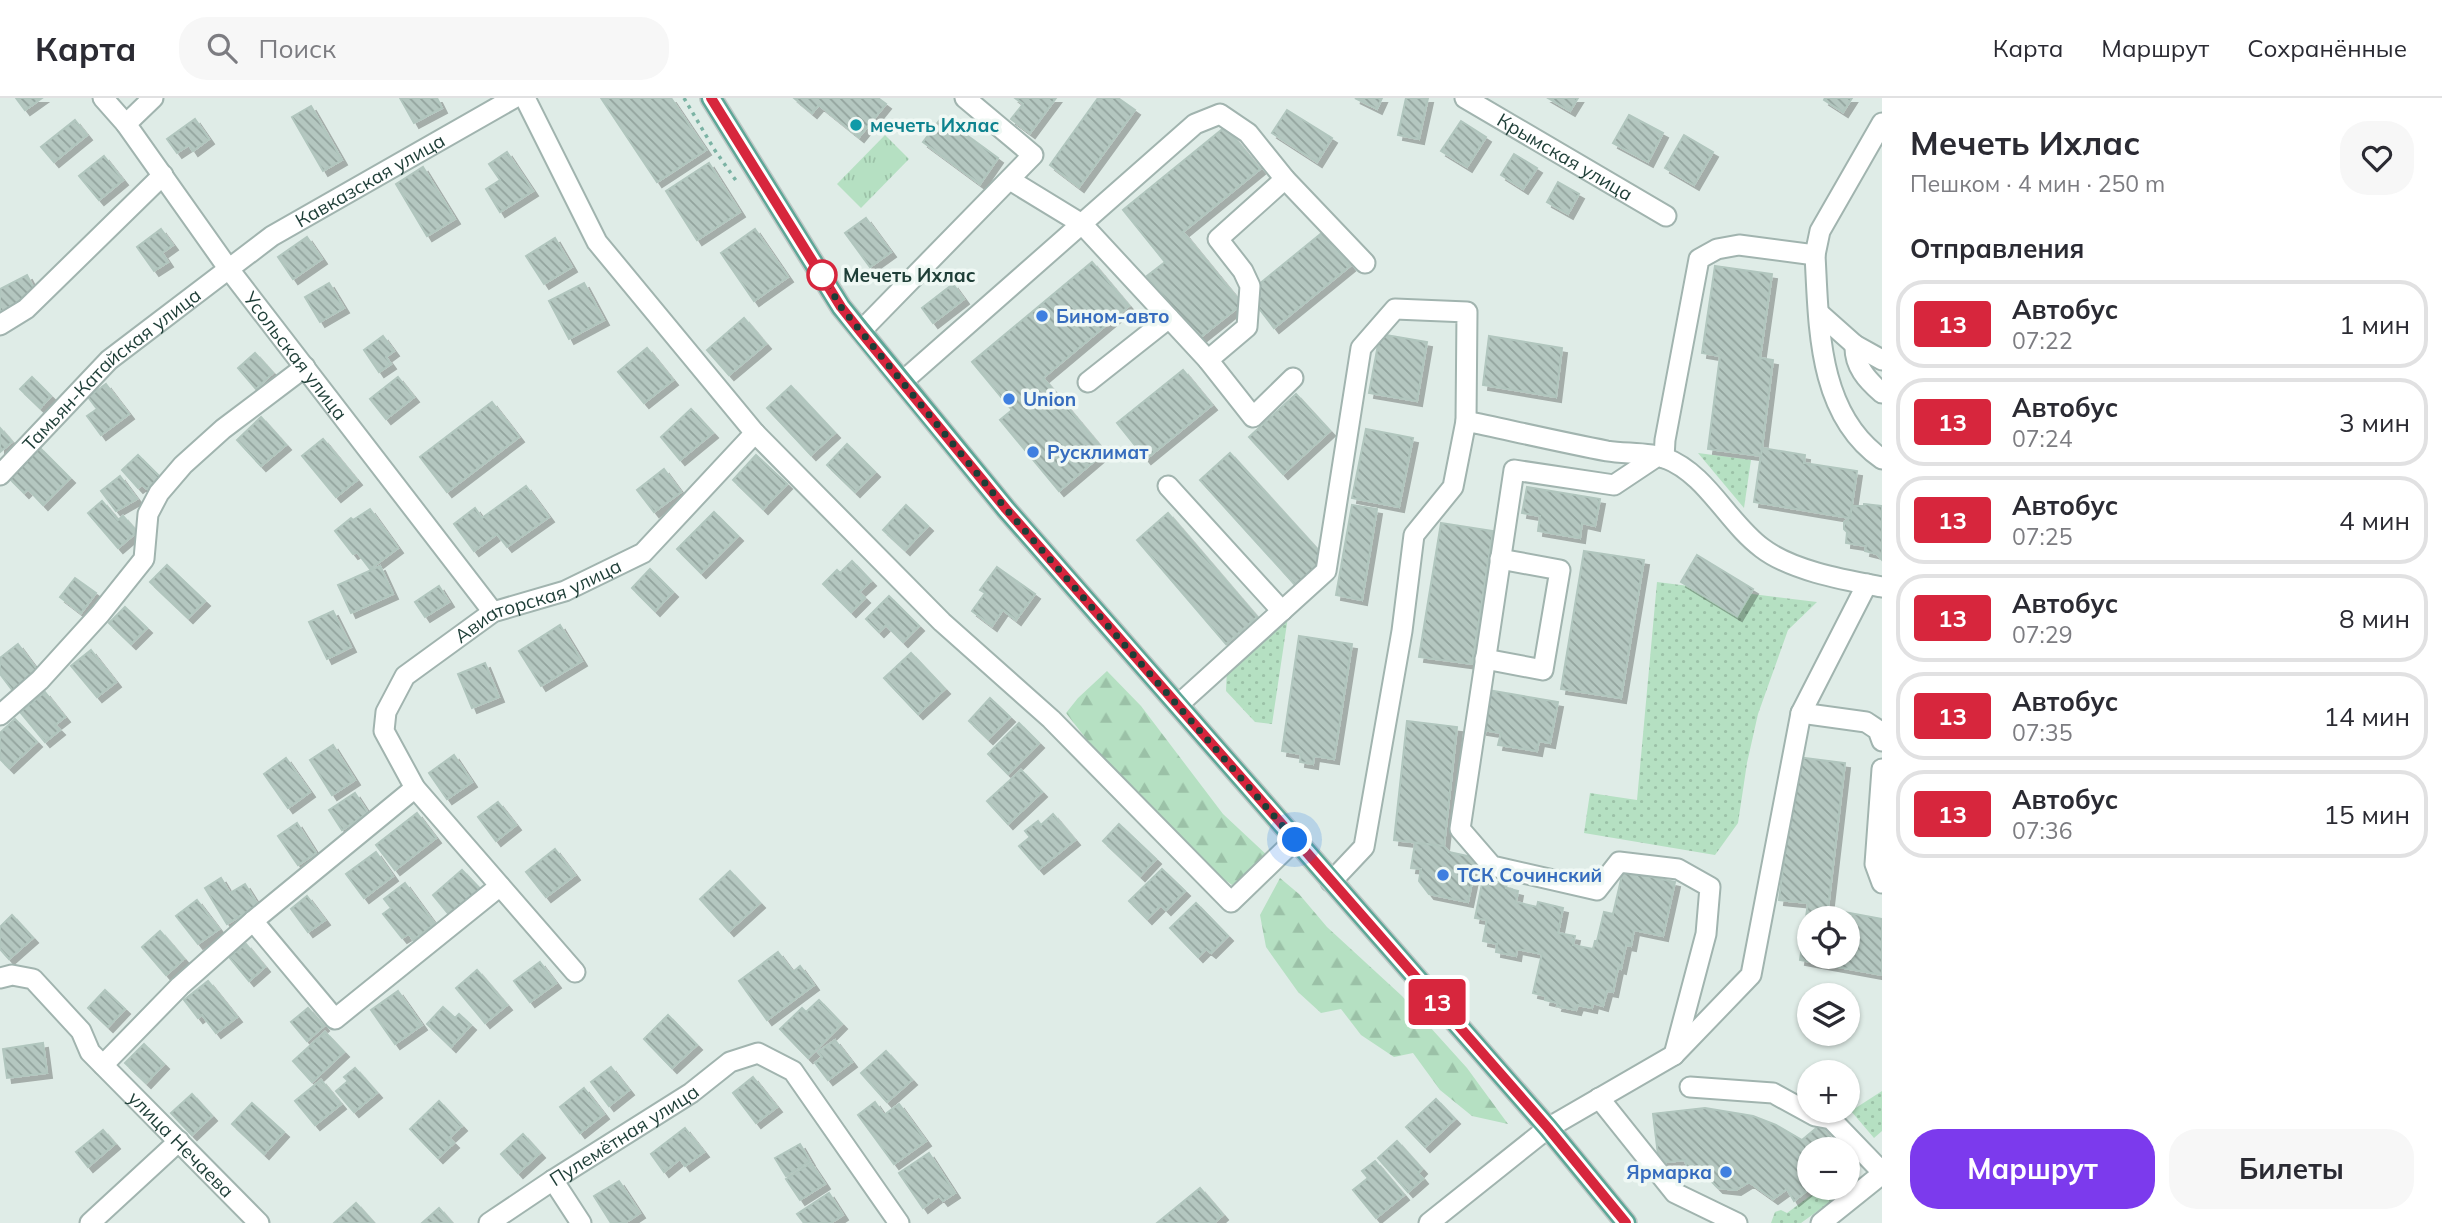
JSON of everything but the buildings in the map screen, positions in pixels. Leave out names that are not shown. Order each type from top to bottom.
[{"type":"main road","points":[[711,98],[841,307],[860,331],[1006,509],[1548,1128],[1626,1223]]},
{"type":"street","name":"Усольская улица","points":[[103,98],[126,124],[228,268],[493,612]]},
{"type":"street","points":[[126,124],[153,98]]},
{"type":"street","name":"Кавказская улица","points":[[228,268],[272,236],[514,98]]},
{"type":"street","points":[[525,98],[597,242],[755,433],[942,622],[1051,719],[1231,902],[1295,840]]},
{"type":"street","points":[[860,331],[1033,155],[965,98]]},
{"type":"street","name":"Крымская улица","points":[[1465,98],[1666,216]]},
{"type":"street","points":[[902,382],[1195,124],[1220,114],[1248,133],[1285,179],[1365,263]]},
{"type":"street","points":[[1882,123],[1821,232],[1815,255],[1821,351],[1840,411],[1871,451],[1882,459]]},
{"type":"street","points":[[0,325],[26,309],[163,175]]},
{"type":"street","points":[[1208,360],[1247,327],[1250,286],[1243,271],[1218,239],[1285,179]]},
{"type":"street","points":[[1010,180],[1082,224],[1208,360],[1253,417],[1293,378]]},
{"type":"street","points":[[1674,1055],[1706,934],[1710,887],[1678,869],[1619,862],[1597,890],[1492,866],[1460,830],[1514,470],[1614,485],[1660,457],[1699,259],[1717,249],[1739,245],[1815,255]]},
{"type":"street","name":"Тамьян-Катайская улица","points":[[0,475],[108,360],[228,268]]},
{"type":"street","points":[[1178,705],[1326,571],[1361,348],[1395,309],[1467,312],[1466,421],[1453,487],[1414,535],[1402,631],[1364,847],[1331,882]]},
{"type":"street","points":[[1819,313],[1855,345],[1882,360]]},
{"type":"street","points":[[1088,382],[1169,318]]},
{"type":"street","points":[[1855,345],[1857,365],[1871,384],[1882,393]]},
{"type":"street","points":[[0,715],[40,680],[100,614],[144,559],[148,514],[159,493],[183,465],[223,429],[305,367]]},
{"type":"street","points":[[1429,1223],[1548,1128],[1674,1055],[1751,975],[1801,713],[1875,585],[1785,563],[1760,547],[1709,492],[1685,471],[1660,457],[1609,451],[1466,421]]},
{"type":"street","name":"Авиаторская улица","points":[[575,972],[415,788],[384,731],[386,712],[405,676],[493,612],[565,591],[643,553],[755,433]]},
{"type":"street","points":[[1168,486],[1282,611]]},
{"type":"street","points":[[1485,659],[1543,670],[1560,570],[1500,559]]},
{"type":"street","points":[[1801,713],[1866,722],[1878,730],[1882,740]]},
{"type":"street","points":[[1882,769],[1875,864],[1882,883]]},
{"type":"street","points":[[103,1065],[180,986],[253,920],[415,788]]},
{"type":"street","points":[[253,920],[335,1019],[500,886]]},
{"type":"street","name":"улица Нечаева","points":[[0,978],[12,975],[33,979],[81,1031],[90,1052],[259,1223]]},
{"type":"street","name":"Пулемётная улица","points":[[489,1223],[691,1093],[730,1062],[758,1053],[793,1071],[899,1223]]},
{"type":"street","points":[[1690,1087],[1773,1093],[1815,1116],[1831,1119],[1882,1173],[1821,1223]]},
{"type":"street","points":[[1599,1098],[1675,1193],[1737,1223]]},
{"type":"street","points":[[90,1223],[179,1141]]},
{"type":"street","points":[[553,1180],[581,1223]]},
{"type":"green space","points":[[885,135],[909,159],[861,208],[837,184]]},
{"type":"green space","points":[[1698,453],[1751,460],[1744,508]]},
{"type":"green space","points":[[1657,582],[1817,602],[1788,630],[1758,714],[1738,823],[1715,855],[1584,833],[1590,793],[1637,800]]},
{"type":"green space","points":[[1289,610],[1272,724],[1255,722],[1226,691],[1227,668]]},
{"type":"green space","points":[[1107,671],[1141,706],[1223,814],[1269,857],[1232,885],[1210,869],[1105,763],[1066,713]]},
{"type":"green space","points":[[1280,878],[1299,894],[1327,927],[1402,996],[1467,1068],[1508,1124],[1472,1116],[1440,1090],[1413,1053],[1394,1057],[1361,1035],[1341,1009],[1321,1013],[1298,992],[1266,947],[1260,915]]},
{"type":"green space","points":[[1882,1091],[1882,1131],[1874,1138],[1860,1122],[1860,1105]]},
{"type":"green space","points":[[1805,1200],[1833,1200],[1801,1223],[1771,1223],[1775,1212],[1781,1210],[1787,1213]]},
{"type":"bus line","name":"13","points":[[711,98],[841,307],[860,331],[1006,509],[1548,1128],[1626,1223]]},
{"type":"place","name":"мечеть Ихлас","points":[[856,125]]},
{"type":"place","name":"Мечеть Ихлас","points":[[822,275]]},
{"type":"place","name":"Бином-авто","points":[[1042,316]]},
{"type":"place","name":"Union","points":[[1009,399]]},
{"type":"place","name":"Русклимат","points":[[1033,452]]},
{"type":"place","name":"ТСК Сочинский","points":[[1443,875]]},
{"type":"place","name":"Ярмарка","points":[[1726,1172]]},
{"type":"route","points":[[822,275],[841,307],[1006,509],[1295,840]]}]
